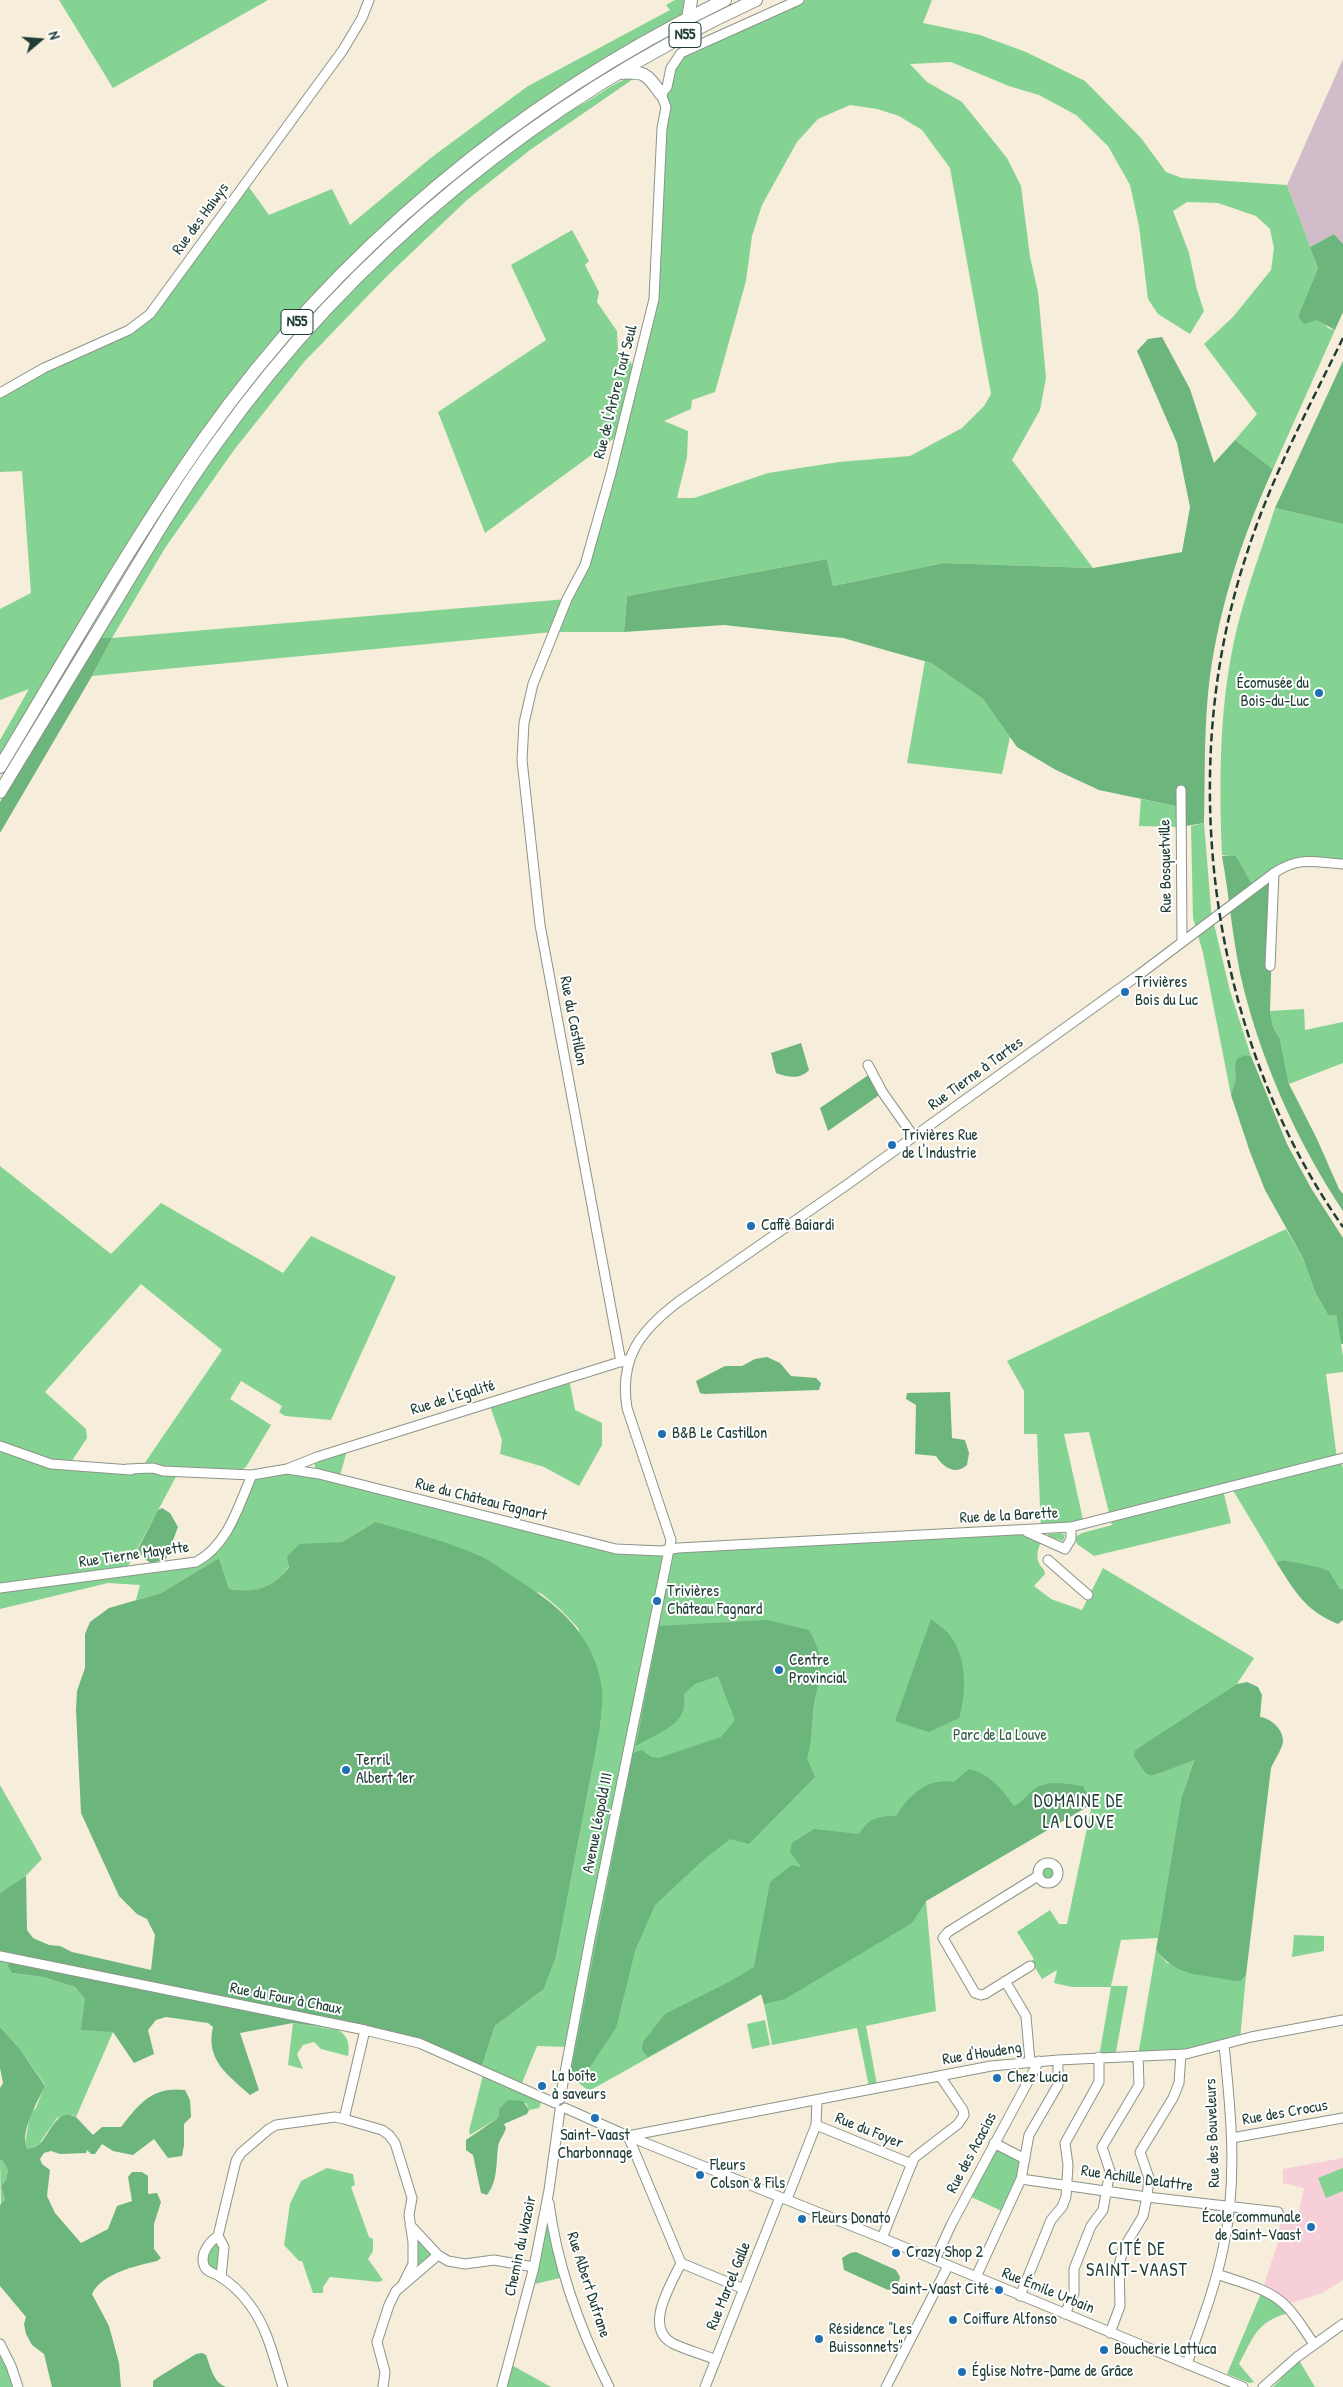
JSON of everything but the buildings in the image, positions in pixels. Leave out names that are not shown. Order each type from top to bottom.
[{"type":"highway","points":[[688,19],[690,0]]},
{"type":"highway","name":"N55","points":[[0,767],[176,480],[207,434],[247,382],[310,308],[408,212],[501,136],[611,62],[720,0]]},
{"type":"highway","name":"N55","points":[[0,792],[186,488],[216,443],[321,314],[380,255],[459,185],[517,140],[617,73],[656,50],[756,0]]},
{"type":"highway","points":[[656,50],[652,72],[661,94]]},
{"type":"highway","points":[[617,73],[641,72],[647,75],[661,94]]},
{"type":"street","name":"Rue des Haiwys","points":[[0,394],[44,368],[121,334],[150,314],[343,50],[362,18],[369,0]]},
{"type":"street","points":[[661,94],[667,87],[671,68],[681,53],[799,0]]},
{"type":"street","name":"Rue de l'Arbre Tout Seul","points":[[533,684],[567,599],[585,565],[611,474],[654,299],[662,128],[666,107],[661,94]]},
{"type":"street","name":"Rue du Castillon","points":[[533,684],[524,723],[522,760],[540,925],[625,1360],[627,1408],[669,1533],[669,1551]]},
{"type":"street","name":"Rue Bosquetville","points":[[1181,790],[1182,942]]},
{"type":"street","name":"Rue Tierne à Tartes","points":[[625,1360],[646,1330],[664,1313],[914,1137],[1274,873],[1289,864],[1299,861],[1343,864]]},
{"type":"street","points":[[1270,966],[1274,873]]},
{"type":"street","points":[[868,1065],[883,1094],[914,1137]]},
{"type":"street","name":"Rue de l'Egalité","points":[[287,1469],[317,1457],[625,1360]]},
{"type":"street","points":[[0,1446],[51,1464],[252,1475],[287,1469]]},
{"type":"street","name":"Rue de la Barette","points":[[669,1551],[1071,1527],[1343,1458]]},
{"type":"street","name":"Rue du Château Fagnart","points":[[287,1469],[318,1474],[616,1550],[669,1551]]},
{"type":"street","name":"Rue Tierne Mayette","points":[[0,1588],[196,1562],[211,1553],[223,1539],[252,1475]]},
{"type":"street","points":[[1024,1531],[1065,1549],[1071,1539],[1071,1527]]},
{"type":"street","name":"Avenue Léopold III","points":[[560,2105],[590,1939],[669,1551]]},
{"type":"street","points":[[1048,1560],[1088,1595]]},
{"type":"street","points":[[1030,1966],[985,1994],[976,1994],[944,1938],[948,1932],[1038,1876]]},
{"type":"street","name":"Rue du Four à Chaux","points":[[0,1956],[365,2030],[419,2043],[560,2105]]},
{"type":"street","points":[[1005,1982],[1026,2016],[1034,2061]]},
{"type":"street","name":"Rue d'Houdeng","points":[[628,2136],[991,2066],[1034,2061],[1181,2054],[1251,2037],[1343,2020]]},
{"type":"street","points":[[344,2119],[365,2030]]},
{"type":"street","name":"Rue des Bouveleurs","points":[[1187,2364],[1217,2274],[1224,2248],[1230,2206],[1232,2138],[1224,2044]]},
{"type":"street","points":[[1110,2333],[1120,2306],[1119,2266],[1124,2249],[1143,2216],[1147,2197],[1149,2178],[1140,2152],[1173,2098],[1179,2083],[1181,2054]]},
{"type":"street","points":[[1065,2314],[1074,2294],[1074,2269],[1091,2226],[1103,2210],[1110,2171],[1102,2147],[1139,2085],[1138,2056]]},
{"type":"street","points":[[1020,2296],[1050,2220],[1062,2207],[1066,2197],[1068,2165],[1064,2143],[1099,2082],[1099,2057]]},
{"type":"street","points":[[976,2277],[1021,2179],[1029,2135],[1058,2085],[1058,2060]]},
{"type":"street","name":"Rue des Acacias","points":[[935,2260],[1034,2061]]},
{"type":"street","points":[[882,2238],[914,2158],[958,2124],[964,2116],[963,2110],[940,2076]]},
{"type":"street","points":[[816,2101],[816,2125]]},
{"type":"street","name":"Rue Émile Urbain","points":[[560,2105],[628,2136],[882,2238],[1243,2387]]},
{"type":"street","name":"Chemin du Wazoir","points":[[502,2387],[534,2267],[549,2190],[560,2105]]},
{"type":"street","points":[[283,2387],[265,2332],[256,2314],[239,2292],[221,2277],[207,2270],[204,2263],[208,2245],[218,2236],[236,2161],[241,2153],[269,2129],[278,2125],[335,2118],[382,2130],[393,2139],[412,2193],[409,2215],[414,2252],[412,2264],[402,2286],[389,2305],[377,2342],[385,2372],[383,2387]]},
{"type":"street","name":"Rue des Crocus","points":[[1232,2138],[1343,2118]]},
{"type":"street","name":"Rue du Foyer","points":[[816,2125],[912,2164]]},
{"type":"street","name":"Rue Marcel Galle","points":[[705,2387],[744,2289],[816,2125]]},
{"type":"street","points":[[628,2136],[682,2263],[744,2289]]},
{"type":"street","points":[[994,2143],[1025,2160]]},
{"type":"street","name":"Rue Achille Delattre","points":[[1021,2179],[1147,2197],[1278,2212]]},
{"type":"street","name":"Rue Albert Dufrane","points":[[549,2190],[553,2226],[569,2285],[609,2387]]},
{"type":"street","points":[[410,2225],[438,2255],[448,2261],[460,2264],[490,2259],[534,2267]]},
{"type":"street","points":[[218,2236],[224,2247],[221,2277]]},
{"type":"street","points":[[402,2286],[438,2255]]},
{"type":"street","points":[[682,2263],[659,2310],[662,2328],[671,2342],[716,2360]]},
{"type":"street","points":[[886,2387],[948,2266]]},
{"type":"street","points":[[1217,2274],[1267,2293],[1283,2302],[1314,2344]]},
{"type":"street","points":[[1263,2387],[1286,2365],[1343,2324]]},
{"type":"street","points":[[0,2344],[11,2366],[18,2387]]},
{"type":"shaded area","points":[[1343,59],[1343,244],[1334,234],[1310,247],[1287,185]]},
{"type":"shaded area","name":"École communale de Saint-Vaast","points":[[1343,2158],[1343,2280],[1324,2292],[1292,2303],[1264,2285],[1278,2242],[1281,2212],[1299,2212],[1304,2188],[1283,2183],[1283,2169]]},
{"type":"green space","points":[[59,0],[268,0],[113,88]]},
{"type":"green space","points":[[675,0],[685,0],[687,5],[682,16],[448,172],[247,375],[0,758],[0,740],[29,689],[0,700],[0,609],[31,593],[22,471],[0,472],[0,393],[139,323],[246,183],[269,215],[332,189],[350,225],[432,157],[528,86],[670,10],[666,5]]},
{"type":"green space","points":[[799,0],[932,0],[923,23],[980,35],[1026,52],[1085,81],[1141,138],[1166,172],[1182,178],[1287,185],[1318,268],[1298,316],[1322,321],[1328,328],[1335,330],[1273,469],[1235,440],[1257,414],[1204,344],[1233,317],[1271,270],[1274,248],[1270,229],[1256,216],[1218,203],[1187,202],[1173,211],[1189,253],[1197,290],[1204,311],[1190,334],[1158,314],[1148,299],[1139,226],[1130,185],[1108,146],[1076,115],[1039,95],[1009,86],[951,62],[910,64],[927,82],[962,102],[1007,158],[1021,186],[1030,257],[1038,292],[1046,378],[1040,410],[1012,460],[1093,568],[943,563],[833,586],[827,559],[627,596],[624,632],[553,632],[92,676],[112,638],[567,599],[591,547],[620,434],[485,533],[438,412],[546,340],[511,265],[572,230],[589,261],[585,265],[599,292],[597,302],[617,331],[618,353],[628,356],[635,372],[654,299],[663,98],[681,53]],"holes":[[[850,105],[877,109],[899,116],[922,130],[950,168],[991,394],[984,406],[962,428],[910,456],[839,462],[768,473],[694,498],[677,498],[687,457],[688,431],[664,421],[691,409],[692,400],[715,392],[746,281],[752,236],[762,205],[797,142],[818,119]]]},
{"type":"green space","points":[[639,75],[530,150],[467,200],[387,276],[304,362],[234,450],[165,548],[112,638],[98,638],[175,514],[230,434],[290,357],[338,304],[370,271],[421,224],[496,162],[564,112],[584,104],[619,82]]},
{"type":"green space","points":[[1334,234],[1343,244],[1343,312],[1335,330],[1317,320],[1304,324],[1298,316],[1318,268],[1310,247]]},
{"type":"green space","points":[[1162,337],[1190,389],[1214,463],[1235,440],[1273,469],[1240,551],[1231,578],[1217,636],[1208,694],[1205,742],[1204,823],[1180,827],[1180,807],[1099,790],[1056,770],[1017,747],[983,699],[931,663],[843,638],[724,625],[624,632],[627,596],[827,559],[833,586],[943,563],[1093,568],[1182,552],[1190,507],[1177,443],[1137,351],[1148,339]]},
{"type":"green space","points":[[1343,361],[1343,524],[1275,508]]},
{"type":"green space","points":[[1275,508],[1343,524],[1343,864],[1304,861],[1254,888],[1236,857],[1222,855],[1222,741],[1227,684],[1237,628]]},
{"type":"green space","points":[[98,638],[112,638],[92,676],[0,833],[0,802]]},
{"type":"green space","points":[[925,661],[931,663],[983,699],[1010,737],[1002,774],[907,763]]},
{"type":"green space","points":[[1141,799],[1180,807],[1180,827],[1139,826]]},
{"type":"green space","points":[[1204,823],[1212,921],[1199,931],[1214,924],[1230,991],[1251,1056],[1245,1055],[1231,1095],[1203,953],[1193,918],[1191,826]]},
{"type":"green space","points":[[1222,856],[1236,856],[1254,888],[1274,873],[1270,1011],[1273,1027],[1280,1039],[1289,1084],[1343,1194],[1343,1211],[1298,1133],[1273,1077],[1252,1019],[1240,974]]},
{"type":"green space","points":[[1304,1009],[1305,1030],[1343,1022],[1343,1063],[1289,1084],[1280,1039],[1273,1027],[1270,1011]]},
{"type":"green space","points":[[801,1043],[809,1070],[798,1076],[776,1073],[771,1053]]},
{"type":"green space","points":[[1245,1055],[1251,1056],[1287,1144],[1311,1188],[1343,1238],[1343,1344],[1341,1344],[1336,1315],[1328,1315],[1315,1292],[1303,1258],[1265,1190],[1250,1152],[1231,1095],[1236,1079],[1235,1064],[1237,1059]]},
{"type":"green space","points":[[867,1076],[870,1076],[878,1096],[828,1131],[820,1108]]},
{"type":"green space","name":"Parc de La Louve","points":[[0,1166],[111,1254],[161,1203],[283,1273],[311,1236],[396,1277],[331,1420],[285,1416],[279,1412],[282,1406],[241,1381],[230,1399],[271,1425],[246,1467],[241,1470],[179,1471],[125,1572],[185,1565],[211,1553],[252,1475],[316,1470],[314,1463],[348,1447],[339,1479],[616,1549],[1024,1531],[1042,1539],[1038,1559],[1045,1574],[1034,1586],[1051,1599],[1082,1610],[1103,1568],[1254,1658],[1237,1684],[1135,1752],[1135,1756],[1146,1774],[1152,1776],[1194,1759],[1181,1799],[1158,1938],[1121,1940],[1111,1986],[1128,1986],[1115,2057],[1099,2057],[1111,1987],[1072,1987],[1054,1983],[1057,1970],[1042,1979],[1031,1961],[1034,1959],[1017,1932],[1050,1910],[1059,1924],[1067,1924],[1092,1804],[926,1901],[936,2011],[866,2026],[877,2085],[869,2087],[857,2028],[772,2045],[762,1994],[589,2091],[571,2077],[565,2075],[570,2047],[537,2046],[522,2083],[482,2066],[495,2026],[544,1989],[556,1957],[600,1729],[602,1705],[578,1628],[542,1594],[375,1522],[342,1542],[300,1545],[288,1568],[281,1576],[274,1583],[256,1590],[229,1589],[219,1558],[161,1593],[136,1600],[140,1585],[108,1583],[0,1609]],"holes":[[[141,1284],[222,1350],[142,1467],[162,1471],[137,1472],[69,1465],[87,1438],[86,1429],[45,1392]]]},
{"type":"green space","points":[[1286,1229],[1303,1258],[1315,1292],[1328,1315],[1336,1315],[1343,1356],[1343,1372],[1326,1374],[1337,1459],[1341,1459],[1343,1469],[1343,1589],[1340,1589],[1330,1572],[1283,1560],[1276,1562],[1231,1487],[1223,1490],[1231,1523],[1094,1556],[1077,1544],[1075,1537],[1082,1533],[1112,1525],[1089,1432],[1064,1434],[1084,1524],[1041,1530],[1037,1434],[1024,1434],[1024,1391],[1007,1361]]},
{"type":"green space","points":[[767,1357],[780,1363],[791,1376],[816,1378],[821,1383],[819,1390],[700,1393],[696,1381],[725,1366],[742,1366],[755,1359]]},
{"type":"green space","points":[[569,1379],[575,1410],[602,1423],[602,1445],[579,1486],[544,1467],[500,1454],[502,1440],[489,1403]]},
{"type":"green space","points":[[950,1392],[952,1438],[965,1440],[969,1453],[967,1465],[958,1470],[946,1467],[936,1456],[915,1454],[916,1405],[906,1399],[907,1393]]},
{"type":"green space","points":[[162,1508],[170,1513],[178,1527],[166,1559],[151,1563],[143,1558],[138,1549],[158,1510]]},
{"type":"green space","points":[[375,1522],[454,1546],[480,1556],[496,1565],[543,1597],[569,1620],[580,1633],[596,1664],[602,1694],[600,1729],[556,1957],[544,1989],[495,2026],[481,2069],[419,2043],[293,2023],[240,2033],[259,2090],[250,2095],[220,2066],[215,2058],[211,2039],[213,2027],[208,2023],[166,2017],[156,2020],[148,2030],[154,2054],[134,2063],[113,2032],[81,2030],[85,1999],[75,1987],[43,1977],[12,1973],[8,1966],[10,1958],[0,1956],[0,1893],[26,1876],[27,1930],[33,1938],[49,1945],[60,1946],[72,1952],[151,1970],[155,1935],[147,1919],[137,1914],[119,1896],[81,1813],[76,1710],[77,1691],[85,1668],[85,1634],[90,1622],[109,1608],[161,1593],[219,1558],[229,1589],[255,1590],[263,1588],[277,1580],[289,1567],[287,1556],[300,1544],[342,1542]]},
{"type":"green space","points":[[1061,1533],[1065,1535],[1063,1541],[1048,1536],[1048,1534]]},
{"type":"green space","points":[[1283,1560],[1322,1568],[1330,1572],[1340,1589],[1343,1589],[1343,1620],[1338,1624],[1326,1619],[1301,1599],[1276,1562]]},
{"type":"green space","points":[[931,1619],[947,1632],[954,1641],[962,1662],[964,1685],[959,1718],[929,1732],[895,1721]]},
{"type":"green space","points":[[767,1620],[809,1630],[818,1651],[821,1674],[814,1703],[807,1758],[815,1777],[749,1844],[730,1839],[702,1861],[655,1905],[635,1951],[616,2028],[579,2083],[570,2077],[633,1753],[642,1750],[651,1757],[659,1758],[721,1737],[735,1720],[718,1676],[695,1684],[684,1694],[682,1714],[677,1721],[662,1732],[636,1746],[659,1626]]},
{"type":"green space","points":[[1247,1682],[1258,1687],[1262,1695],[1260,1717],[1276,1725],[1283,1737],[1283,1742],[1271,1768],[1246,1975],[1241,1981],[1234,1981],[1182,1970],[1173,1966],[1156,1950],[1181,1799],[1194,1760],[1152,1776],[1146,1774],[1134,1756],[1135,1751],[1140,1747],[1237,1684]]},
{"type":"green space","points":[[969,1769],[995,1783],[1014,1806],[1037,1787],[1056,1783],[1083,1786],[1092,1804],[926,1901],[912,1923],[785,1999],[764,2004],[761,1994],[648,2057],[642,2050],[643,2042],[665,2014],[731,1981],[754,1967],[770,1882],[792,1865],[801,1867],[790,1852],[792,1843],[814,1829],[859,1834],[866,1824],[874,1819],[896,1816],[907,1801],[920,1789],[936,1782],[954,1782]]},
{"type":"green space","points":[[0,1785],[42,1859],[18,1884],[0,1893]]},
{"type":"green space","points":[[1048,1867],[1053,1869],[1055,1874],[1053,1879],[1048,1881],[1043,1879],[1041,1874],[1043,1869]]},
{"type":"green space","points":[[1294,1935],[1324,1936],[1324,1951],[1292,1957]]},
{"type":"green space","points":[[1156,1950],[1167,1963],[1234,1981],[1241,1981],[1246,1975],[1240,2040],[1190,2053],[1138,2056]]},
{"type":"green space","points":[[0,1956],[11,1958],[12,1973],[43,1977],[75,1987],[113,2032],[76,2117],[72,2115],[57,2118],[39,2144],[27,2150],[25,2144],[30,2113],[36,2108],[45,2085],[20,2049],[0,2027]]},
{"type":"green space","points":[[765,2020],[770,2045],[752,2049],[747,2024]]},
{"type":"green space","points":[[293,2023],[338,2030],[348,2041],[348,2056],[321,2049],[314,2042],[303,2045],[297,2054],[303,2069],[288,2065]]},
{"type":"green space","points":[[0,2027],[20,2049],[45,2086],[27,2126],[25,2142],[27,2149],[43,2141],[58,2119],[63,2116],[76,2117],[93,2135],[102,2127],[121,2127],[140,2104],[155,2094],[174,2089],[185,2090],[190,2100],[191,2117],[184,2124],[182,2156],[168,2158],[154,2139],[133,2155],[113,2151],[102,2144],[95,2154],[91,2154],[87,2150],[86,2153],[60,2154],[51,2151],[44,2153],[40,2159],[42,2164],[50,2170],[47,2196],[55,2213],[81,2243],[108,2229],[117,2206],[132,2201],[128,2177],[132,2172],[142,2172],[148,2176],[148,2194],[157,2193],[161,2202],[154,2224],[154,2249],[161,2258],[111,2276],[103,2281],[92,2294],[109,2326],[119,2363],[121,2387],[52,2387],[44,2354],[32,2345],[26,2334],[24,2324],[26,2317],[0,2286],[0,2205],[5,2200],[1,2186],[6,2180],[8,2170],[3,2161],[0,2160],[0,2088],[3,2083],[0,2068]]},
{"type":"green space","points":[[484,2071],[543,2098],[539,2108],[529,2110],[526,2103],[499,2109],[498,2118],[470,2135],[469,2131]]},
{"type":"green space","points":[[508,2100],[523,2101],[529,2110],[527,2114],[504,2124],[506,2128],[499,2144],[495,2178],[487,2195],[481,2193],[473,2155],[466,2150],[466,2140],[498,2118],[499,2109]]},
{"type":"green space","points":[[994,2143],[1025,2159],[1006,2213],[967,2195]]},
{"type":"green space","points":[[0,2160],[3,2161],[8,2170],[6,2180],[1,2186],[5,2200],[1,2206]]},
{"type":"green space","points":[[327,2168],[353,2174],[355,2185],[351,2187],[369,2237],[373,2239],[373,2251],[368,2259],[383,2280],[379,2282],[330,2277],[323,2287],[323,2293],[313,2293],[302,2261],[299,2261],[284,2245],[290,2204],[301,2181]]},
{"type":"green space","points":[[1343,2168],[1343,2191],[1326,2198],[1318,2178]]},
{"type":"green space","points":[[547,2223],[560,2278],[535,2284],[537,2277]]},
{"type":"green space","points":[[420,2241],[431,2256],[416,2266],[416,2242]]},
{"type":"green space","points":[[215,2243],[220,2245],[218,2268],[215,2271],[206,2264],[209,2248]]},
{"type":"green space","points":[[856,2252],[896,2270],[900,2277],[898,2287],[888,2290],[844,2270],[842,2258]]},
{"type":"green space","points":[[1262,2291],[1292,2312],[1271,2320],[1258,2330],[1239,2364],[1254,2382],[1249,2383],[1227,2374]]},
{"type":"green space","points":[[0,2344],[18,2387],[0,2387]]},
{"type":"green space","points":[[202,2353],[206,2355],[215,2378],[226,2387],[153,2387],[153,2381],[157,2378],[196,2354]]},
{"type":"green space","points":[[1297,2357],[1315,2387],[1273,2387],[1281,2379],[1276,2375]]},
{"type":"green space","points":[[508,2363],[551,2387],[502,2387]]},
{"type":"railway","points":[[1343,338],[1279,471],[1247,553],[1225,637],[1213,724],[1210,813],[1218,901],[1235,988],[1262,1073],[1298,1153],[1343,1227]]},
{"type":"place","name":"Écomusée du Bois-du-Luc","points":[[1319,693]]},
{"type":"place","name":"Trivières Bois du Luc","points":[[1125,992]]},
{"type":"place","name":"Trivières Rue de l'Industrie","points":[[892,1145]]},
{"type":"place","name":"Caffè Baiardi","points":[[751,1226]]},
{"type":"place","name":"B&B Le Castillon","points":[[662,1434]]},
{"type":"place","name":"Trivières Château Fagnard","points":[[657,1601]]},
{"type":"place","name":"Centre Provincial","points":[[779,1670]]},
{"type":"place","name":"Terril Albert 1er","points":[[346,1770]]},
{"type":"place","name":"Chez Lucia","points":[[997,2078]]},
{"type":"place","name":"La boîte à saveurs","points":[[542,2086]]},
{"type":"place","name":"Saint-Vaast Charbonnage","points":[[595,2118]]},
{"type":"place","name":"Fleurs Colson & Fils","points":[[700,2175]]},
{"type":"place","name":"Fleurs Donato","points":[[802,2219]]},
{"type":"place","name":"École communale de Saint-Vaast","points":[[1311,2227]]},
{"type":"place","name":"Crazy Shop 2","points":[[896,2253]]},
{"type":"place","name":"Saint-Vaast Cité","points":[[999,2290]]},
{"type":"place","name":"Coiffure Alfonso","points":[[953,2320]]},
{"type":"place","name":"Résidence \"Les Buissonnets\"","points":[[819,2339]]},
{"type":"place","name":"Boucherie Lattuca","points":[[1104,2350]]},
{"type":"place","name":"Église Notre-Dame de Grâce","points":[[962,2372]]},
{"type":"district","name":"DOMAINE DE LA LOUVE","points":[[1079,1812]]},
{"type":"district","name":"CITÉ DE SAINT-VAAST","points":[[1137,2260]]}]
